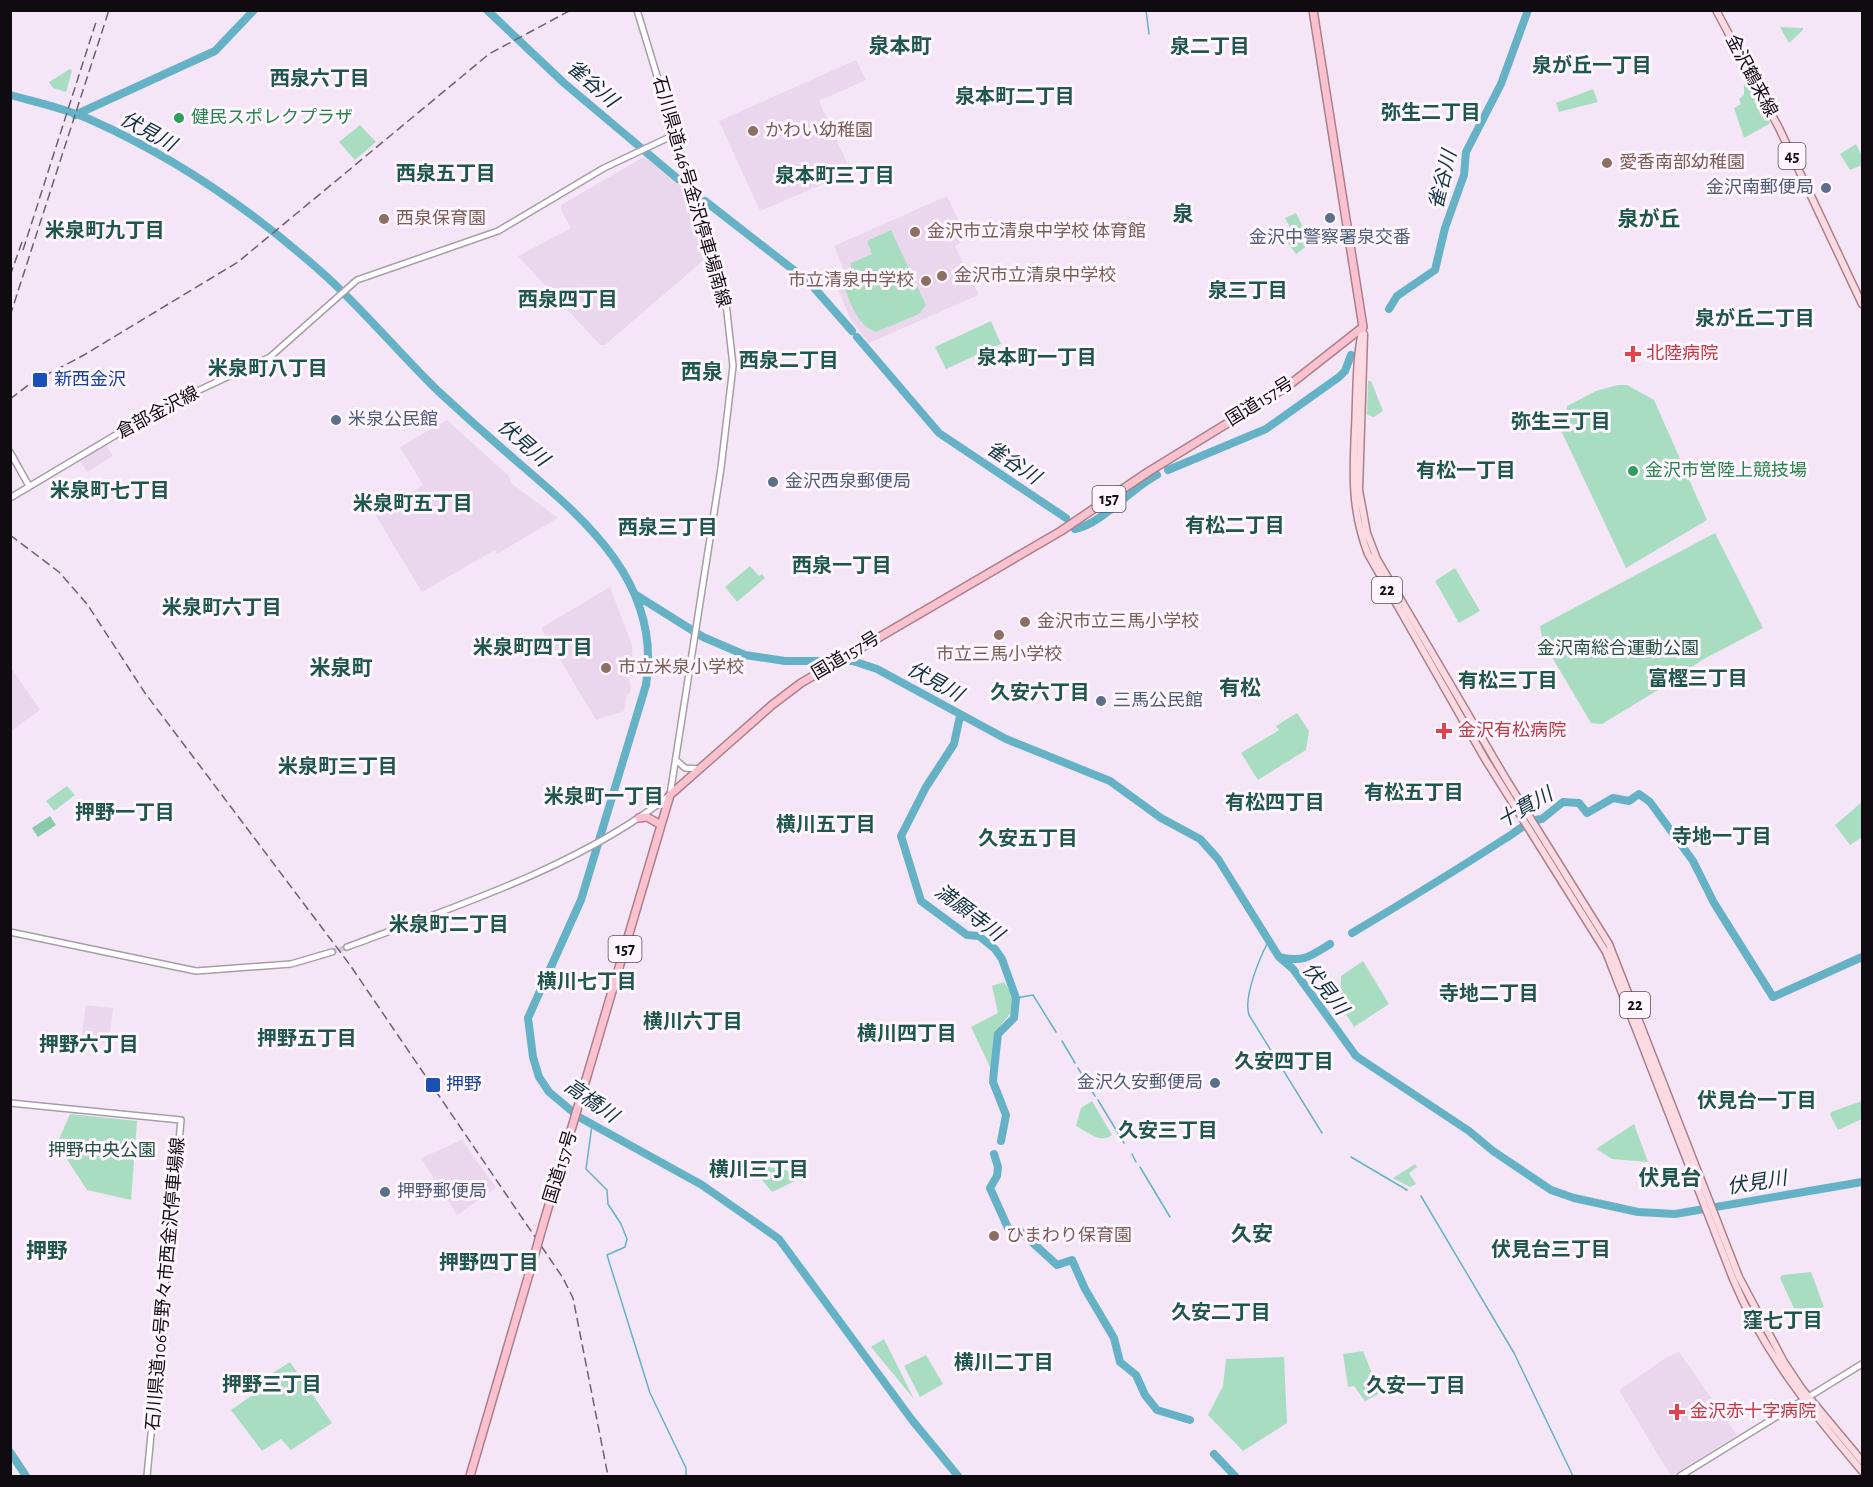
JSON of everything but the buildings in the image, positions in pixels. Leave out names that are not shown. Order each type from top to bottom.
[{"type":"highway","points":[[1313,10],[1363,327]]},
{"type":"highway","name":"国道157号","points":[[470,1476],[670,795],[772,705],[816,674],[1055,534],[1148,472],[1288,386],[1363,327]]},
{"type":"highway","points":[[639,818],[647,817],[661,825]]},
{"type":"main road","name":"石川県道146号金沢停車場南線","points":[[637,10],[726,303],[733,366],[694,649],[676,760]]},
{"type":"main road","name":"金沢鶴来線","points":[[1716,10],[1779,128],[1863,304]]},
{"type":"main road","name":"倉部金沢線","points":[[10,498],[161,408],[270,357],[357,280],[498,231],[637,151],[676,134]]},
{"type":"main road","name":"22","points":[[1363,327],[1365,350],[1359,490],[1367,533],[1388,580],[1605,952],[1712,1215],[1733,1279],[1758,1332],[1806,1399],[1863,1471]]},
{"type":"main road","points":[[10,452],[29,486]]},
{"type":"main road","points":[[676,760],[685,768],[699,769]]},
{"type":"main road","points":[[347,947],[457,907],[579,852],[609,836],[670,795],[676,760]]},
{"type":"main road","points":[[10,932],[196,971],[291,964],[332,952]]},
{"type":"main road","name":"石川県道106号野々市西金沢停車場線","points":[[10,1103],[181,1120],[147,1476]]},
{"type":"main road","points":[[1680,1476],[1863,1364]]},
{"type":"main road","name":"22","points":[[1806,1399],[1863,1461]]},
{"type":"shaded area","points":[[856,60],[866,80],[819,101],[851,172],[760,211],[719,121]]},
{"type":"shaded area","points":[[647,155],[684,186],[691,220],[706,258],[605,345],[600,345],[518,256],[571,228],[561,210],[561,205]]},
{"type":"shaded area","points":[[947,196],[967,239],[955,246],[978,293],[976,296],[869,343],[851,320],[834,281],[835,278],[845,273],[834,246]]},
{"type":"shaded area","points":[[447,420],[509,476],[511,483],[558,518],[497,554],[495,550],[422,592],[376,516],[423,485],[400,447]]},
{"type":"shaded area","points":[[106,445],[113,456],[87,472],[80,461]]},
{"type":"shaded area","points":[[610,587],[632,645],[633,675],[629,678],[631,691],[626,697],[624,711],[596,720],[541,628]]},
{"type":"shaded area","points":[[10,666],[40,710],[11,731],[10,730]]},
{"type":"shaded area","points":[[86,1005],[113,1008],[109,1043],[81,1041]]},
{"type":"shaded area","points":[[462,1140],[496,1188],[457,1215],[421,1158]]},
{"type":"shaded area","name":"金沢赤十字病院","points":[[1679,1352],[1737,1435],[1671,1476],[1619,1390],[1667,1357]]},
{"type":"green space","points":[[1780,27],[1803,28],[1803,30],[1789,43]]},
{"type":"green space","points":[[70,69],[72,71],[66,92],[53,88],[49,82]]},
{"type":"green space","points":[[1747,79],[1770,120],[1769,124],[1744,138],[1734,108],[1741,104],[1739,99],[1744,95],[1744,81]]},
{"type":"green space","points":[[1593,89],[1598,102],[1559,112],[1556,103]]},
{"type":"green space","points":[[360,125],[376,142],[355,160],[339,142]]},
{"type":"green space","points":[[1856,144],[1862,156],[1862,165],[1850,170],[1840,154]]},
{"type":"green space","points":[[1296,213],[1311,243],[1296,254],[1284,238],[1293,233],[1285,218]]},
{"type":"green space","points":[[891,230],[926,305],[919,314],[876,332],[858,317],[841,280],[851,275],[851,263],[872,254],[867,241]]},
{"type":"green space","points":[[991,321],[1001,344],[946,369],[935,347]]},
{"type":"green space","points":[[1368,381],[1371,381],[1383,411],[1374,417],[1367,415]]},
{"type":"green space","name":"金沢市営陸上競技場","points":[[1627,385],[1654,400],[1707,520],[1626,568],[1557,422],[1566,415],[1567,406],[1596,391]]},
{"type":"green space","name":"金沢南総合運動公園","points":[[1715,533],[1763,628],[1702,660],[1602,724],[1591,723],[1543,642],[1540,626]]},
{"type":"green space","points":[[750,566],[759,576],[762,574],[765,578],[737,602],[725,587]]},
{"type":"green space","points":[[1455,568],[1480,611],[1459,623],[1435,581]]},
{"type":"green space","points":[[1297,713],[1309,731],[1306,750],[1258,780],[1241,753],[1279,730],[1276,726]]},
{"type":"green space","points":[[67,786],[75,795],[54,811],[46,801]]},
{"type":"green space","points":[[1862,802],[1862,837],[1850,845],[1835,825]]},
{"type":"green space","points":[[50,816],[56,825],[38,837],[32,828]]},
{"type":"green space","points":[[1363,961],[1389,1004],[1354,1027],[1340,1005],[1341,976]]},
{"type":"green space","points":[[1004,982],[1011,993],[1013,1007],[996,1036],[991,1069],[971,1027],[998,1013],[992,986]]},
{"type":"green space","points":[[1092,1101],[1112,1135],[1098,1138],[1076,1126],[1081,1108]]},
{"type":"green space","points":[[1862,1101],[1862,1119],[1838,1130],[1830,1115],[1831,1112]]},
{"type":"green space","name":"押野中央公園","points":[[70,1114],[137,1121],[131,1200],[87,1190],[57,1144]]},
{"type":"green space","points":[[1634,1124],[1648,1162],[1612,1159],[1596,1149]]},
{"type":"green space","points":[[748,1163],[800,1173],[799,1179],[772,1192]]},
{"type":"green space","points":[[1415,1164],[1417,1167],[1409,1173],[1416,1184],[1410,1187],[1393,1178]]},
{"type":"green space","points":[[1811,1272],[1824,1307],[1798,1317],[1780,1278],[1782,1275]]},
{"type":"green space","points":[[884,1339],[914,1399],[871,1347]]},
{"type":"green space","points":[[1363,1351],[1380,1393],[1365,1401],[1354,1386],[1348,1387],[1343,1354]]},
{"type":"green space","points":[[926,1355],[943,1384],[920,1397],[904,1366]]},
{"type":"green space","points":[[1284,1357],[1287,1423],[1243,1451],[1208,1415],[1223,1386],[1226,1359]]},
{"type":"green space","points":[[290,1362],[332,1423],[291,1450],[281,1439],[262,1451],[231,1410],[271,1382],[271,1374]]},
{"type":"waterway","name":"雀谷川","points":[[75,115],[215,51],[254,10]]},
{"type":"waterway","name":"雀谷川","points":[[487,10],[564,83],[678,179]]},
{"type":"waterway","points":[[1146,10],[1149,34]]},
{"type":"waterway","name":"雀谷川","points":[[1389,309],[1397,296],[1435,270],[1445,228],[1464,175],[1466,152],[1501,84],[1528,10]]},
{"type":"waterway","name":"高橋川","points":[[10,95],[70,112],[121,134],[184,169],[244,209],[327,277],[438,391],[571,509],[614,559],[631,586],[643,616],[648,649],[646,685],[581,900],[528,1018],[533,1057],[539,1077],[549,1092],[579,1117],[702,1185],[779,1239],[912,1420],[958,1476]]},
{"type":"waterway","name":"雀谷川","points":[[705,201],[809,282],[852,331]]},
{"type":"waterway","name":"雀谷川","points":[[857,337],[939,433]]},
{"type":"waterway","name":"雀谷川","points":[[1168,470],[1266,429],[1339,377],[1345,371],[1351,355]]},
{"type":"waterway","name":"雀谷川","points":[[942,435],[1066,518]]},
{"type":"waterway","name":"雀谷川","points":[[1075,529],[1096,520],[1157,475]]},
{"type":"waterway","name":"伏見川","points":[[636,595],[703,637],[745,655],[785,661],[853,661],[877,669],[1006,739],[1110,781],[1161,818],[1200,839],[1218,859],[1279,957],[1293,969],[1356,1056],[1469,1131],[1493,1151],[1551,1190],[1574,1198],[1638,1212],[1675,1214],[1862,1182]]},
{"type":"waterway","name":"満願寺川","points":[[960,716],[954,744],[926,787],[901,836],[921,901],[967,935],[979,936],[995,949],[1002,959],[1016,998],[1014,1018],[998,1034],[994,1070],[993,1082],[1006,1115],[1001,1141]]},
{"type":"waterway","name":"十貫川","points":[[1352,933],[1523,826],[1542,819],[1563,802],[1579,803],[1587,813],[1613,798],[1629,801],[1639,794],[1650,802],[1693,861],[1714,903],[1773,997],[1862,957]]},
{"type":"waterway","points":[[1269,940],[1250,988],[1249,1015],[1322,1133]]},
{"type":"waterway","name":"十貫川","points":[[1280,957],[1301,959],[1330,944]]},
{"type":"waterway","points":[[1016,998],[1033,995],[1056,1032]]},
{"type":"waterway","points":[[1062,1041],[1075,1063]]},
{"type":"waterway","points":[[1078,1068],[1095,1096]]},
{"type":"waterway","points":[[1098,1100],[1124,1143]]},
{"type":"waterway","points":[[592,1125],[586,1169],[607,1190],[608,1204],[621,1224],[627,1239],[625,1247],[607,1255],[650,1393],[686,1468],[686,1476]]},
{"type":"waterway","name":"満願寺川","points":[[994,1154],[998,1167],[997,1176],[990,1188],[1008,1228],[1020,1231],[1057,1265],[1072,1260],[1085,1289],[1114,1338],[1120,1362],[1136,1375],[1145,1395],[1157,1410],[1190,1420]]},
{"type":"waterway","points":[[1132,1154],[1136,1162]]},
{"type":"waterway","points":[[1351,1157],[1407,1190]]},
{"type":"waterway","points":[[1140,1167],[1170,1217]]},
{"type":"waterway","points":[[1421,1196],[1514,1353],[1573,1476]]},
{"type":"waterway","points":[[10,1452],[26,1476]]},
{"type":"waterway","name":"満願寺川","points":[[1214,1454],[1235,1476]]},
{"type":"tunnel","points":[[332,952],[347,947]]},
{"type":"railway","points":[[10,316],[109,10]]},
{"type":"railway","points":[[10,399],[31,383],[84,355],[238,262],[489,54],[571,10]]},
{"type":"railway","points":[[23,250],[96,22]]},
{"type":"railway","points":[[10,276],[22,242]]},
{"type":"railway","points":[[10,535],[59,572],[87,604],[145,693],[350,965],[563,1278],[573,1298],[608,1476]]},
{"type":"place","name":"健民スポレクプラザ","points":[[179,118]]},
{"type":"place","name":"かわい幼稚園","points":[[753,131]]},
{"type":"place","name":"愛香南部幼稚園","points":[[1607,163]]},
{"type":"place","name":"金沢南郵便局","points":[[1826,188]]},
{"type":"place","name":"金沢中警察署泉交番","points":[[1330,218]]},
{"type":"place","name":"西泉保育園","points":[[384,219]]},
{"type":"place","name":"金沢市立清泉中学校 体育館","points":[[915,232]]},
{"type":"place","name":"金沢市立清泉中学校","points":[[942,276]]},
{"type":"place","name":"市立清泉中学校","points":[[926,281]]},
{"type":"place","name":"北陸病院","points":[[1633,354]]},
{"type":"place","name":"新西金沢","points":[[40,380]]},
{"type":"place","name":"米泉公民館","points":[[336,420]]},
{"type":"place","name":"金沢市営陸上競技場","points":[[1633,471]]},
{"type":"place","name":"金沢西泉郵便局","points":[[773,482]]},
{"type":"place","name":"金沢市立三馬小学校","points":[[1025,622]]},
{"type":"place","name":"市立三馬小学校","points":[[999,635]]},
{"type":"place","name":"市立米泉小学校","points":[[606,668]]},
{"type":"place","name":"三馬公民館","points":[[1101,701]]},
{"type":"place","name":"金沢有松病院","points":[[1444,731]]},
{"type":"place","name":"金沢久安郵便局","points":[[1215,1083]]},
{"type":"place","name":"押野","points":[[433,1085]]},
{"type":"place","name":"押野郵便局","points":[[385,1192]]},
{"type":"place","name":"ひまわり保育園","points":[[994,1236]]},
{"type":"place","name":"金沢赤十字病院","points":[[1677,1412]]},
{"type":"district","name":"泉本町","points":[[900,46]]},
{"type":"district","name":"泉二丁目","points":[[1210,47]]},
{"type":"district","name":"泉が丘一丁目","points":[[1592,66]]},
{"type":"district","name":"西泉六丁目","points":[[320,79]]},
{"type":"district","name":"泉本町二丁目","points":[[1015,97]]},
{"type":"district","name":"弥生二丁目","points":[[1431,113]]},
{"type":"district","name":"西泉五丁目","points":[[446,174]]},
{"type":"district","name":"泉本町三丁目","points":[[835,176]]},
{"type":"district","name":"泉","points":[[1183,214]]},
{"type":"district","name":"泉が丘","points":[[1649,219]]},
{"type":"district","name":"米泉町九丁目","points":[[105,231]]},
{"type":"district","name":"泉三丁目","points":[[1248,291]]},
{"type":"district","name":"西泉四丁目","points":[[568,300]]},
{"type":"district","name":"泉が丘二丁目","points":[[1755,319]]},
{"type":"district","name":"泉本町一丁目","points":[[1037,358]]},
{"type":"district","name":"西泉二丁目","points":[[789,361]]},
{"type":"district","name":"米泉町八丁目","points":[[268,369]]},
{"type":"district","name":"西泉","points":[[702,372]]},
{"type":"district","name":"弥生三丁目","points":[[1561,422]]},
{"type":"district","name":"有松一丁目","points":[[1466,471]]},
{"type":"district","name":"米泉町七丁目","points":[[110,491]]},
{"type":"district","name":"米泉町五丁目","points":[[413,504]]},
{"type":"district","name":"有松二丁目","points":[[1235,526]]},
{"type":"district","name":"西泉三丁目","points":[[668,528]]},
{"type":"district","name":"西泉一丁目","points":[[842,566]]},
{"type":"district","name":"米泉町六丁目","points":[[222,608]]},
{"type":"district","name":"米泉町四丁目","points":[[533,648]]},
{"type":"district","name":"米泉町","points":[[341,668]]},
{"type":"district","name":"富樫三丁目","points":[[1698,679]]},
{"type":"district","name":"有松三丁目","points":[[1508,681]]},
{"type":"district","name":"有松","points":[[1240,688]]},
{"type":"district","name":"久安六丁目","points":[[1040,693]]},
{"type":"district","name":"米泉町三丁目","points":[[338,767]]},
{"type":"district","name":"有松五丁目","points":[[1414,793]]},
{"type":"district","name":"米泉町一丁目","points":[[604,797]]},
{"type":"district","name":"有松四丁目","points":[[1275,803]]},
{"type":"district","name":"押野一丁目","points":[[125,813]]},
{"type":"district","name":"横川五丁目","points":[[826,825]]},
{"type":"district","name":"寺地一丁目","points":[[1722,837]]},
{"type":"district","name":"久安五丁目","points":[[1028,839]]},
{"type":"district","name":"米泉町二丁目","points":[[449,925]]},
{"type":"district","name":"横川七丁目","points":[[587,982]]},
{"type":"district","name":"寺地二丁目","points":[[1489,994]]},
{"type":"district","name":"横川六丁目","points":[[693,1022]]},
{"type":"district","name":"横川四丁目","points":[[907,1034]]},
{"type":"district","name":"押野五丁目","points":[[307,1039]]},
{"type":"district","name":"押野六丁目","points":[[89,1045]]},
{"type":"district","name":"久安四丁目","points":[[1284,1062]]},
{"type":"district","name":"伏見台一丁目","points":[[1757,1101]]},
{"type":"district","name":"久安三丁目","points":[[1168,1131]]},
{"type":"district","name":"横川三丁目","points":[[759,1170]]},
{"type":"district","name":"伏見台","points":[[1670,1178]]},
{"type":"district","name":"久安","points":[[1252,1234]]},
{"type":"district","name":"伏見台三丁目","points":[[1551,1250]]},
{"type":"district","name":"押野","points":[[47,1251]]},
{"type":"district","name":"押野四丁目","points":[[489,1263]]},
{"type":"district","name":"久安二丁目","points":[[1221,1313]]},
{"type":"district","name":"窪七丁目","points":[[1783,1321]]},
{"type":"district","name":"横川二丁目","points":[[1004,1363]]},
{"type":"district","name":"押野三丁目","points":[[272,1385]]},
{"type":"district","name":"久安一丁目","points":[[1416,1386]]}]
